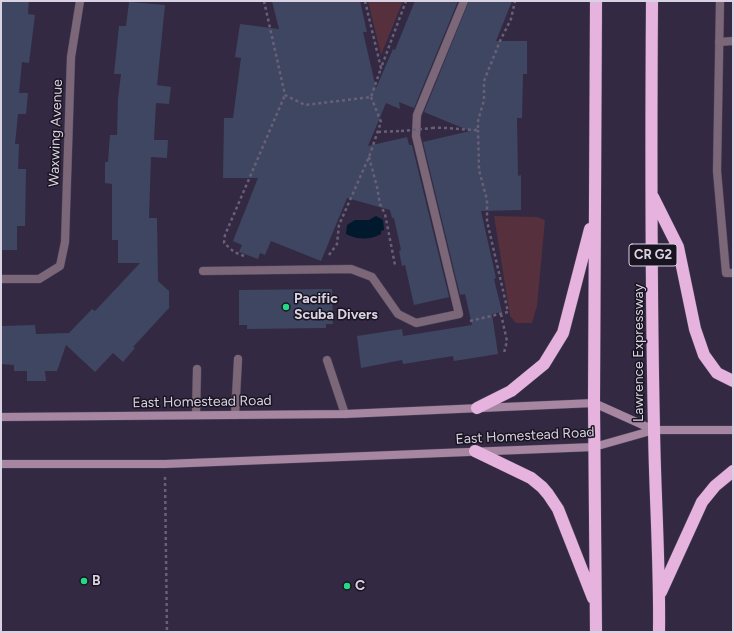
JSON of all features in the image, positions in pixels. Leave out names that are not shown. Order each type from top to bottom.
[{"type":"highway","points":[[596,1],[594,212],[596,632]]},
{"type":"highway","name":"Lawrence Expressway","points":[[652,1],[654,430],[660,595],[659,632]]},
{"type":"highway","points":[[652,195],[678,247],[695,329],[704,355],[717,373],[733,381]]},
{"type":"highway","points":[[477,408],[511,391],[544,364],[563,333],[594,212]]},
{"type":"highway","points":[[475,451],[531,478],[548,494],[558,509],[595,604]]},
{"type":"highway","points":[[660,595],[702,502],[714,486],[733,471]]},
{"type":"main road","name":"East Homestead Road","points":[[1,417],[345,414],[594,403],[654,430]]},
{"type":"main road","name":"East Homestead Road","points":[[1,464],[165,464],[594,447],[654,430]]},
{"type":"main road","points":[[654,430],[733,430]]},
{"type":"street","name":"Waxwing Avenue","points":[[1,279],[39,279],[60,266],[65,242],[72,57],[80,1]]},
{"type":"street","points":[[202,271],[351,269],[372,277],[398,314],[416,323],[458,314],[416,136],[417,115],[464,1]]},
{"type":"street","points":[[720,1],[717,171],[726,273],[733,273]]},
{"type":"street","points":[[719,42],[733,42]]},
{"type":"street","points":[[235,415],[238,359]]},
{"type":"street","points":[[328,360],[345,414]]},
{"type":"street","points":[[196,415],[197,368]]},
{"type":"path","points":[[246,271],[246,257],[234,252],[224,243],[225,235],[285,96],[264,1]]},
{"type":"path","points":[[365,1],[381,68]]},
{"type":"path","points":[[319,270],[337,244],[339,225],[369,157],[378,132],[381,122],[371,97],[406,1]]},
{"type":"path","points":[[458,314],[462,323],[508,312],[487,221],[487,200],[479,170],[478,121],[484,100],[484,81],[500,41],[511,19],[515,1]]},
{"type":"path","points":[[285,96],[305,105],[371,97]]},
{"type":"path","points":[[378,132],[444,127],[458,130],[478,130]]},
{"type":"path","points":[[369,157],[380,204],[385,214],[395,265]]},
{"type":"path","points":[[501,314],[507,342],[504,353]]},
{"type":"path","points":[[165,464],[167,632]]},
{"type":"shaded area","points":[[368,1],[403,1],[381,55]]},
{"type":"shaded area","points":[[494,216],[537,217],[545,220],[537,306],[532,323],[516,323],[510,316]]},
{"type":"water","points":[[376,216],[383,220],[384,230],[381,231],[381,234],[364,238],[346,234],[347,225],[355,220],[369,220]]},
{"type":"building","points":[[1,1],[29,1],[28,14],[35,15],[29,63],[22,62],[19,93],[28,93],[26,114],[18,114],[15,144],[19,144],[18,169],[26,169],[25,226],[17,226],[17,250],[1,250]]},
{"type":"building","points":[[272,1],[360,1],[367,32],[363,32],[376,88],[393,49],[395,50],[415,1],[458,1],[414,108],[399,102],[400,109],[386,103],[368,146],[407,137],[409,145],[412,145],[449,297],[414,305],[405,265],[402,266],[399,251],[401,250],[394,218],[392,218],[390,210],[347,198],[321,261],[271,241],[265,255],[260,253],[258,259],[239,252],[242,245],[233,241],[258,178],[223,178],[224,118],[233,118],[241,58],[235,57],[240,24],[279,29]]},
{"type":"building","points":[[469,1],[512,1],[496,41],[527,41],[527,74],[523,74],[522,118],[517,118],[518,176],[521,175],[521,210],[481,211],[502,312],[492,314],[498,354],[454,361],[453,356],[403,364],[402,360],[361,368],[357,336],[402,329],[403,336],[472,325],[465,294],[460,295],[423,142],[470,131],[424,112]]},
{"type":"building","points":[[129,2],[165,5],[157,85],[171,87],[169,104],[156,103],[154,140],[168,140],[167,158],[151,157],[149,218],[157,218],[158,281],[169,291],[169,308],[133,347],[135,348],[123,362],[113,353],[95,372],[66,345],[57,371],[45,371],[46,381],[27,381],[27,371],[14,371],[14,365],[1,364],[1,326],[35,325],[36,334],[69,333],[92,309],[95,311],[140,263],[118,263],[118,240],[112,240],[112,184],[105,183],[105,162],[108,162],[110,135],[117,135],[118,99],[121,74],[114,74],[119,26],[126,26]]},
{"type":"building","name":"Pacific Scuba Divers","points":[[332,289],[333,324],[326,324],[326,328],[247,329],[247,325],[239,325],[239,290]]},
{"type":"place","name":"Pacific Scuba Divers","points":[[286,307]]},
{"type":"place","name":"B","points":[[84,581]]},
{"type":"place","name":"C","points":[[347,586]]}]
